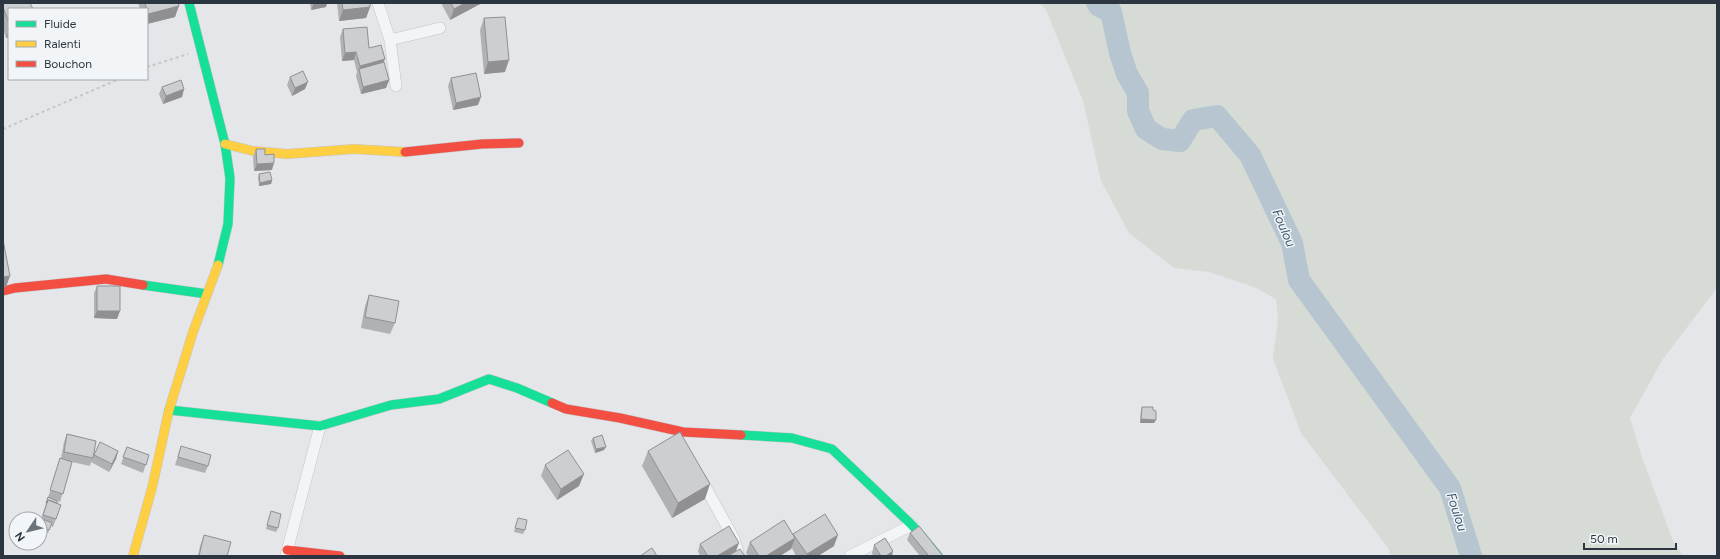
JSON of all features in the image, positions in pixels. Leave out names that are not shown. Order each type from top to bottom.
[{"type":"street","points":[[133,556],[152,488],[169,410],[193,332],[218,266],[228,224],[230,178],[225,144],[189,3]]},
{"type":"street","points":[[378,3],[390,40],[396,86]]},
{"type":"street","points":[[390,40],[440,28]]},
{"type":"street","points":[[225,144],[253,152],[287,154],[354,149],[413,152],[482,144],[519,142]]},
{"type":"street","points":[[3,291],[15,288],[106,279],[207,294]]},
{"type":"street","points":[[169,410],[320,426],[391,405],[439,399],[489,380],[517,388],[566,409],[620,418],[683,432],[792,438],[832,449],[912,525],[938,556]]},
{"type":"street","points":[[320,426],[287,553],[340,556]]},
{"type":"street","points":[[683,432],[687,446]]},
{"type":"street","points":[[697,473],[734,539],[739,556]]},
{"type":"street","points":[[850,556],[912,525]]},
{"type":"path","points":[[148,67],[201,50]]},
{"type":"path","points":[[3,129],[117,80]]},
{"type":"shaded area","points":[[1040,3],[1717,3],[1717,288],[1663,359],[1630,418],[1642,457],[1673,541],[1683,556],[1391,556],[1388,548],[1301,433],[1273,359],[1278,320],[1276,299],[1254,287],[1209,272],[1174,268],[1129,233],[1101,181],[1083,101],[1046,10]]},
{"type":"building","points":[[3,3],[30,3],[32,8],[8,8],[8,20]]},
{"type":"building","points":[[145,3],[178,3],[179,6],[148,14],[148,8],[146,8]]},
{"type":"building","points":[[342,3],[370,3],[370,7],[343,10]]},
{"type":"building","points":[[451,3],[465,3],[454,9]]},
{"type":"building","points":[[505,17],[509,60],[488,62],[484,18]]},
{"type":"building","points":[[367,27],[369,48],[381,45],[385,59],[360,66],[356,52],[345,53],[343,29]]},
{"type":"building","points":[[384,62],[389,80],[363,87],[359,69]]},
{"type":"building","points":[[303,71],[308,82],[295,88],[290,77]]},
{"type":"building","points":[[476,73],[481,97],[456,103],[451,78]]},
{"type":"building","points":[[181,80],[184,89],[166,96],[162,87]]},
{"type":"building","points":[[256,149],[265,149],[265,155],[274,154],[274,163],[257,164]]},
{"type":"building","points":[[270,172],[272,180],[260,183],[259,174]]},
{"type":"building","points":[[3,240],[10,276],[3,277]]},
{"type":"building","points":[[97,286],[120,286],[120,311],[97,311]]},
{"type":"building","points":[[369,295],[399,301],[395,323],[365,317]]},
{"type":"building","points":[[1142,407],[1153,407],[1153,410],[1156,411],[1156,420],[1141,419]]},
{"type":"building","points":[[680,432],[710,484],[678,503],[648,451]]},
{"type":"building","points":[[67,434],[96,441],[93,458],[64,452]]},
{"type":"building","points":[[602,435],[606,447],[596,449],[593,438]]},
{"type":"building","points":[[100,442],[118,451],[112,464],[94,455]]},
{"type":"building","points":[[181,446],[211,455],[208,466],[178,457]]},
{"type":"building","points":[[127,447],[149,455],[146,465],[123,457]]},
{"type":"building","points":[[568,450],[584,474],[561,489],[545,465]]},
{"type":"building","points":[[60,458],[72,462],[63,494],[50,490]]},
{"type":"building","points":[[48,497],[57,501],[57,503],[48,500],[46,503]]},
{"type":"building","points":[[48,500],[61,505],[56,519],[48,517],[48,511],[44,511]]},
{"type":"building","points":[[271,511],[281,514],[278,528],[267,525]]},
{"type":"building","points":[[825,514],[838,535],[807,554],[793,534]]},
{"type":"building","points":[[518,518],[527,520],[525,530],[515,528]]},
{"type":"building","points":[[784,520],[795,538],[766,556],[759,556],[750,542]]},
{"type":"building","points":[[48,521],[52,523],[48,530]]},
{"type":"building","points":[[729,526],[739,543],[717,556],[708,556],[700,544]]},
{"type":"building","points":[[919,526],[943,556],[929,556],[910,533]]},
{"type":"building","points":[[204,535],[231,542],[227,556],[199,556]]},
{"type":"building","points":[[885,538],[893,551],[886,556],[881,556],[874,545]]},
{"type":"building","points":[[652,548],[657,556],[640,556]]},
{"type":"building","points":[[740,549],[745,556],[728,556]]},
{"type":"waterway","name":"Foulou","points":[[1097,3],[1099,6],[1111,12],[1120,53],[1127,74],[1138,93],[1138,111],[1146,129],[1162,139],[1180,141],[1193,120],[1217,116],[1250,155],[1292,243],[1299,280],[1450,488],[1471,556]]},
{"type":"traffic: fast","points":[[189,3],[225,144],[230,178],[228,224],[218,265]]},
{"type":"traffic: fast","points":[[143,285],[207,294]]},
{"type":"traffic: fast","points":[[169,410],[320,426],[391,405],[439,399],[489,379],[517,388],[552,403]]},
{"type":"traffic: fast","points":[[741,435],[792,438],[832,449],[912,525],[938,556]]},
{"type":"traffic: slow","points":[[225,144],[253,151],[287,154],[354,149],[405,152]]},
{"type":"traffic: slow","points":[[133,556],[152,488],[169,410],[193,332],[218,265]]},
{"type":"traffic: jam","points":[[405,152],[482,144],[519,143]]},
{"type":"traffic: jam","points":[[3,291],[15,288],[106,279],[143,285]]},
{"type":"traffic: jam","points":[[552,403],[566,409],[620,418],[683,432],[741,435]]},
{"type":"traffic: jam","points":[[287,550],[340,556]]}]
